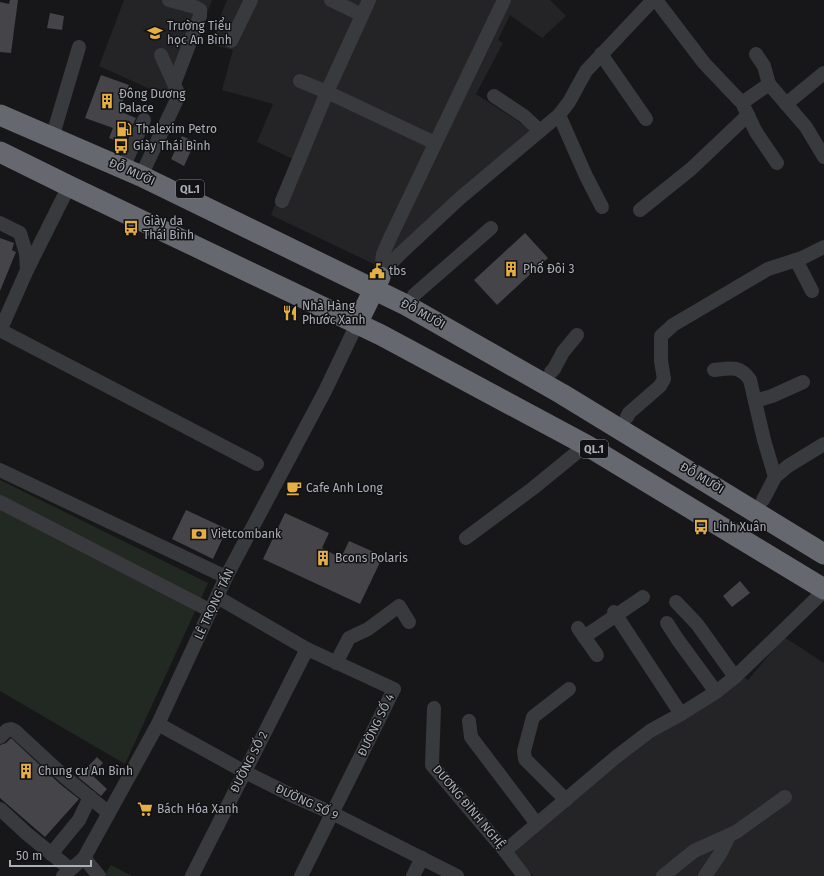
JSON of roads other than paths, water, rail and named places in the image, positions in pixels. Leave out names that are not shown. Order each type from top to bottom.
[{"type":"highway","name":"ĐỖ MƯỜI","points":[[0,102],[134,168],[377,283],[414,295],[551,372],[627,417],[763,500],[824,540]]},
{"type":"highway","name":"ĐỖ MƯỜI","points":[[0,114],[134,168]]},
{"type":"highway","name":"ĐỖ MƯỜI","points":[[0,141],[360,318],[467,366],[595,436],[824,576]]},
{"type":"highway","name":"ĐỖ MƯỜI","points":[[0,152],[318,304],[360,318],[381,335],[586,445],[824,590]]},
{"type":"highway","name":"ĐỖ MƯỜI","points":[[377,283],[404,304],[562,394],[824,554]]},
{"type":"highway","points":[[360,318],[377,283]]},
{"type":"street","points":[[169,0],[195,7],[200,10],[200,16],[174,84]]},
{"type":"street","points":[[231,41],[251,0]]},
{"type":"street","points":[[331,0],[362,15]]},
{"type":"street","points":[[282,201],[327,92],[369,0]]},
{"type":"street","points":[[377,283],[383,254],[504,0]]},
{"type":"street","points":[[377,283],[391,263],[459,199],[559,115],[569,102],[586,72],[652,0],[704,63],[745,109],[756,132],[777,162]]},
{"type":"street","points":[[55,128],[79,47]]},
{"type":"street","points":[[134,168],[179,95],[161,54]]},
{"type":"street","points":[[601,54],[646,119]]},
{"type":"street","points":[[756,54],[764,66],[769,84],[806,127],[824,157]]},
{"type":"street","points":[[786,104],[824,73]]},
{"type":"street","points":[[300,81],[327,92],[435,143]]},
{"type":"street","points":[[640,210],[691,169],[769,84]]},
{"type":"street","points":[[494,96],[524,116],[540,131]]},
{"type":"street","points":[[559,115],[586,176],[602,207]]},
{"type":"street","points":[[134,168],[144,120]]},
{"type":"street","points":[[69,186],[26,270],[0,330],[257,464]]},
{"type":"street","points":[[0,223],[20,234],[26,253],[26,270]]},
{"type":"street","points":[[414,295],[491,228]]},
{"type":"street","points":[[627,417],[629,413],[660,386],[664,378],[661,361],[661,336],[672,325],[768,269],[796,260],[824,247]]},
{"type":"street","points":[[796,260],[812,291]]},
{"type":"street","name":"LÊ TRỌNG TẤN","points":[[66,873],[84,858],[158,724],[226,577],[321,398],[360,318]]},
{"type":"street","points":[[551,372],[563,352],[577,335]]},
{"type":"street","points":[[714,370],[730,368],[739,369],[745,373],[750,380],[764,440],[775,477]]},
{"type":"street","points":[[756,401],[772,396],[803,382]]},
{"type":"street","points":[[763,500],[775,477],[788,466],[824,444]]},
{"type":"street","points":[[466,538],[532,489],[586,445]]},
{"type":"street","points":[[0,470],[226,577]]},
{"type":"street","points":[[0,502],[211,610]]},
{"type":"street","points":[[506,851],[616,757],[650,731],[716,692],[735,676],[824,590]]},
{"type":"street","name":"ĐƯỜNG SỐ 4","points":[[217,597],[307,649],[394,689],[301,876]]},
{"type":"street","points":[[597,655],[581,632],[643,597]]},
{"type":"street","points":[[676,602],[697,624],[735,676]]},
{"type":"street","points":[[336,663],[349,638],[368,629],[399,606],[409,622]]},
{"type":"street","points":[[615,614],[681,714]]},
{"type":"street","points":[[667,623],[716,692]]},
{"type":"street","name":"ĐƯỜNG SỐ 2","points":[[192,876],[307,649]]},
{"type":"street","points":[[566,800],[525,759],[524,751],[533,717],[569,689]]},
{"type":"street","name":"DƯƠNG ĐÌNH NGHỆ","points":[[434,708],[432,765],[506,851],[518,874]]},
{"type":"street","points":[[469,721],[471,737],[537,824]]},
{"type":"street","name":"ĐƯỜNG SỐ 9","points":[[158,724],[245,772],[457,876]]},
{"type":"street","points":[[0,737],[7,730],[11,729],[15,731],[60,774],[109,813]]},
{"type":"street","points":[[51,854],[79,820],[90,797]]},
{"type":"street","points":[[663,876],[694,851],[736,832],[785,798]]},
{"type":"street","points":[[0,809],[51,854],[66,873]]},
{"type":"street","points":[[705,876],[720,854],[729,836]]},
{"type":"street","points":[[84,858],[98,876]]},
{"type":"street","points":[[413,876],[422,858]]},
{"type":"place","name":"Trường Tiểu học An Bình","points":[[155,33]]},
{"type":"place","name":"Đông Dương Palace","points":[[107,101]]},
{"type":"place","name":"Thalexim Petro","points":[[124,129]]},
{"type":"place","name":"Giày Thái Bình","points":[[121,146]]},
{"type":"place","name":"Giày da Thái Bình","points":[[131,228]]},
{"type":"place","name":"Phố Đôi 3","points":[[511,269]]},
{"type":"place","name":"tbs","points":[[377,271]]},
{"type":"place","name":"Nhà Hàng Phước Xanh","points":[[290,313]]},
{"type":"place","name":"Cafe Anh Long","points":[[294,488]]},
{"type":"place","name":"Linh Xuân","points":[[701,527]]},
{"type":"place","name":"Vietcombank","points":[[199,534]]},
{"type":"place","name":"Bcons Polaris","points":[[323,558]]},
{"type":"place","name":"Chung cư An Bình","points":[[26,771]]},
{"type":"place","name":"Bách Hóa Xanh","points":[[145,809]]}]
